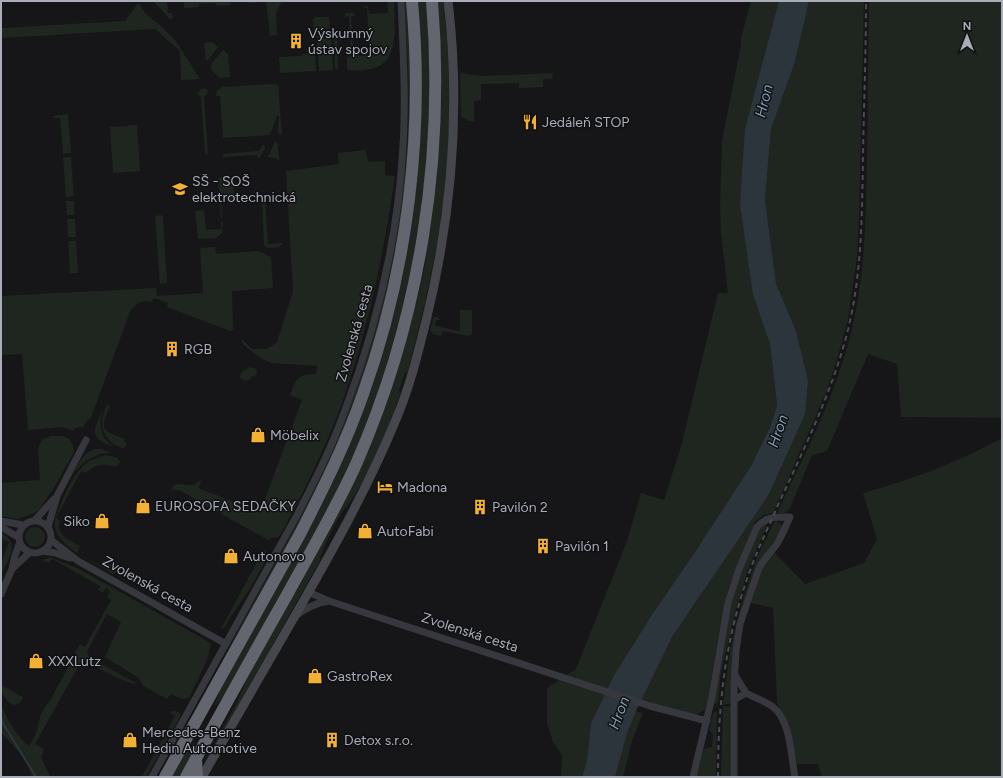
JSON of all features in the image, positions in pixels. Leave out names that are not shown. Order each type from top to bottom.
[{"type":"highway","points":[[165,777],[300,534],[321,493],[351,426],[374,361],[392,297],[399,262],[413,165],[416,130],[416,73],[412,1]]},
{"type":"highway","points":[[186,777],[339,500],[372,426],[394,362],[407,315],[419,260],[432,163],[435,125],[435,67],[432,1]]},
{"type":"highway","points":[[196,758],[197,777]]},
{"type":"main road","points":[[202,777],[294,617],[359,499],[396,421],[408,386],[428,312],[441,250],[450,188],[453,155],[454,68],[448,1]]},
{"type":"street","name":"Zvolenská cesta","points":[[152,777],[296,517],[321,467],[345,411],[362,361],[384,283],[393,236],[402,158],[404,99],[401,1]]},
{"type":"street","points":[[48,527],[57,496],[86,440]]},
{"type":"street","points":[[35,520],[57,496]]},
{"type":"street","points":[[693,777],[707,721],[728,602],[739,569],[751,540],[761,522],[773,517],[790,517],[782,536],[763,560],[759,568],[740,624],[736,651],[734,700],[734,777]]},
{"type":"street","points":[[1,594],[12,569],[19,531],[23,525],[29,521],[35,520],[42,522],[48,527],[51,533],[51,540],[48,547],[43,551]]},
{"type":"street","points":[[1,521],[23,525]]},
{"type":"street","points":[[1,527],[18,541],[23,549],[29,553],[12,569]]},
{"type":"street","name":"Zvolenská cesta","points":[[51,540],[78,561],[226,644]]},
{"type":"street","name":"Zvolenská cesta","points":[[29,553],[36,554],[43,551],[78,561]]},
{"type":"street","name":"Zvolenská cesta","points":[[308,592],[329,601],[650,706],[707,721]]},
{"type":"street","points":[[294,617],[304,609],[316,603],[329,601]]},
{"type":"street","points":[[735,675],[746,693],[769,704],[780,714],[788,736],[795,777]]},
{"type":"street","points":[[734,700],[746,693]]},
{"type":"shaded area","points":[[153,1],[167,1],[168,13],[172,13],[173,18],[169,19]]},
{"type":"shaded area","points":[[184,1],[240,1],[230,2],[230,5],[216,6],[216,3],[199,4],[199,7],[184,8]]},
{"type":"shaded area","points":[[248,1],[282,1],[276,13],[277,35],[270,36],[266,2],[248,3]]},
{"type":"shaded area","points":[[387,1],[394,1],[395,29],[391,52],[386,61],[378,67],[365,70],[348,70],[347,58],[351,56],[370,55],[367,8],[362,7],[368,6],[369,14],[388,13]]},
{"type":"shaded area","points":[[404,1],[408,1],[412,100],[404,198],[393,271],[372,355],[336,451],[274,572],[219,663],[284,548],[314,489],[351,404],[368,353],[388,276],[407,151],[409,112]]},
{"type":"shaded area","points":[[416,1],[427,1],[431,98],[427,161],[417,243],[402,313],[376,399],[354,457],[332,502],[228,690],[214,707],[221,687],[310,525],[404,263]]},
{"type":"shaded area","points":[[438,1],[443,1],[448,57],[450,85],[449,146],[437,244],[424,309],[407,373],[405,372],[396,407],[371,467],[355,495],[337,520],[325,545],[320,558],[321,559],[205,764],[204,763],[237,702],[248,676],[298,588],[369,449],[398,368],[417,300],[425,264],[435,191],[442,89]]},
{"type":"shaded area","points":[[751,1],[779,1],[753,295],[770,344],[777,405],[770,427],[751,466],[653,613],[614,675],[591,723],[587,760],[582,777],[561,777],[562,755],[553,742],[547,723],[547,688],[576,669],[627,541],[641,493],[664,500],[682,443],[718,293],[728,293],[721,234],[720,206],[722,141],[741,45],[741,38]]},
{"type":"shaded area","points":[[809,1],[864,1],[859,218],[857,257],[848,320],[826,393],[773,513],[764,515],[755,522],[729,587],[714,662],[708,702],[704,710],[698,714],[691,714],[641,700],[665,649],[683,619],[768,496],[808,380],[796,331],[776,283],[765,200],[771,129],[795,62]]},
{"type":"shaded area","points":[[869,1],[1002,1],[1002,418],[901,417],[897,364],[868,354],[827,451],[812,455],[790,508],[784,513],[777,513],[822,418],[848,344],[858,298],[866,215]]},
{"type":"shaded area","points":[[138,3],[147,15],[175,40],[200,79],[181,80],[180,52],[155,29],[1,38],[1,28],[125,21]]},
{"type":"shaded area","points":[[346,13],[353,13],[356,16],[351,16],[353,48],[358,48],[355,52],[346,51],[346,49],[351,49],[349,16],[344,17]]},
{"type":"shaded area","points":[[315,17],[329,17],[330,29],[314,30],[313,19]]},
{"type":"shaded area","points":[[335,35],[337,36],[338,69],[335,68]]},
{"type":"shaded area","points":[[317,36],[331,36],[333,70],[319,71]]},
{"type":"shaded area","points":[[212,42],[218,47],[208,60],[206,60],[204,43]]},
{"type":"shaded area","points":[[223,50],[228,54],[230,77],[219,78],[211,69],[212,63]]},
{"type":"shaded area","points":[[302,54],[315,54],[316,71],[280,73],[279,57],[302,56]]},
{"type":"shaded area","points":[[460,73],[482,76],[553,73],[552,79],[543,79],[543,87],[519,88],[519,83],[481,84],[481,100],[474,101],[474,121],[470,121],[461,117]]},
{"type":"shaded area","points":[[278,85],[282,136],[278,132],[279,116],[277,116],[270,135],[223,138],[220,96],[216,96],[217,91],[222,87]]},
{"type":"shaded area","points":[[205,88],[208,92],[204,97],[208,154],[205,155],[201,97],[197,94],[201,89]]},
{"type":"shaded area","points":[[68,114],[71,153],[63,154],[60,118],[53,118],[53,116]]},
{"type":"shaded area","points":[[137,125],[140,171],[113,173],[110,127]]},
{"type":"shaded area","points":[[275,141],[278,144],[279,160],[268,157]]},
{"type":"shaded area","points":[[264,145],[265,148],[258,158],[257,155],[223,157],[223,154],[259,151]]},
{"type":"shaded area","points":[[366,150],[368,162],[385,161],[385,175],[395,176],[386,234],[374,291],[360,347],[342,403],[321,454],[279,537],[271,538],[269,540],[179,490],[173,490],[170,493],[174,485],[193,485],[200,480],[201,481],[198,488],[260,512],[302,400],[290,395],[298,378],[305,375],[316,374],[317,366],[272,363],[259,357],[242,343],[242,339],[252,349],[267,349],[277,342],[293,291],[286,171],[339,164],[338,153]]},
{"type":"shaded area","points":[[63,157],[71,157],[74,196],[66,197]]},
{"type":"shaded area","points":[[218,178],[222,178],[223,181],[233,181],[234,200],[221,200],[222,219],[221,219]]},
{"type":"shaded area","points":[[262,199],[265,199],[268,244],[284,243],[279,247],[267,248],[264,245]]},
{"type":"shaded area","points":[[66,201],[74,201],[74,215],[67,215]]},
{"type":"shaded area","points":[[204,210],[206,230],[221,229],[221,222],[223,222],[222,233],[216,238],[198,239],[195,211]]},
{"type":"shaded area","points":[[161,215],[163,217],[167,283],[160,284],[155,216]]},
{"type":"shaded area","points":[[67,219],[75,219],[76,237],[68,237]]},
{"type":"shaded area","points":[[68,241],[76,241],[78,273],[70,273]]},
{"type":"shaded area","points":[[215,247],[216,254],[258,251],[271,257],[273,288],[232,291],[233,330],[230,331],[167,307],[168,303],[154,298],[152,302],[142,301],[130,312],[90,420],[88,419],[83,427],[75,428],[74,431],[62,427],[28,430],[22,354],[1,355],[1,296],[156,288],[157,296],[203,293],[200,248]]},
{"type":"shaded area","points":[[460,310],[472,310],[472,333],[469,336],[442,331],[441,336],[433,334],[430,330],[434,317],[438,317],[440,320],[436,320],[435,326],[460,331]]},
{"type":"shaded area","points":[[250,367],[256,369],[257,371],[255,377],[252,376],[250,380],[248,379],[247,381],[239,378],[242,372]]},
{"type":"shaded area","points":[[107,404],[110,406],[104,428],[107,431],[125,439],[124,441],[127,444],[124,448],[112,443],[106,436],[102,427],[104,411]]},
{"type":"shaded area","points":[[103,409],[101,430],[105,439],[113,447],[99,440],[96,436],[95,428]]},
{"type":"shaded area","points":[[51,436],[69,438],[73,445],[74,452],[55,486],[39,510],[34,513],[18,519],[1,516],[1,483],[40,480],[38,449],[42,440]]},
{"type":"shaded area","points":[[1002,438],[1002,777],[822,777],[818,764],[797,764],[787,721],[777,703],[773,608],[751,603],[761,571],[773,551],[805,584],[864,563],[877,539],[863,493],[934,470]]},
{"type":"shaded area","points":[[95,449],[101,449],[111,453],[95,456],[73,474],[84,456]]},
{"type":"shaded area","points":[[106,455],[118,458],[120,462],[119,464],[114,467],[110,465],[99,465],[86,473],[81,471],[56,518],[60,521],[59,530],[61,534],[68,540],[80,546],[77,553],[63,542],[57,533],[55,528],[56,516],[67,490],[78,471],[87,462]]},
{"type":"shaded area","points":[[769,521],[749,567],[736,608],[721,673],[718,703],[714,704],[725,633],[734,591],[743,566],[761,526]]},
{"type":"shaded area","points":[[776,521],[782,525],[782,529],[758,563],[745,602],[732,703],[723,705],[730,650],[742,602],[758,555],[774,522]]},
{"type":"shaded area","points":[[35,527],[42,530],[45,537],[42,544],[35,547],[28,544],[25,537],[28,530]]},
{"type":"shaded area","points":[[1,533],[11,542],[12,552],[1,574],[1,563],[9,542],[1,539]]},
{"type":"shaded area","points":[[264,549],[268,557],[226,626],[221,629]]},
{"type":"shaded area","points":[[79,554],[106,569],[109,564],[120,571],[113,574]]},
{"type":"shaded area","points":[[50,557],[79,569],[211,643],[208,658],[189,698],[182,699],[171,694],[167,699],[143,686],[139,678],[105,657],[121,622],[107,614],[87,651],[89,657],[134,682],[136,685],[118,678],[82,660],[35,744],[44,749],[41,757],[50,777],[32,777],[24,759],[1,733],[1,706],[16,732],[29,746],[36,734],[40,717],[76,653],[75,652],[80,644],[85,647],[111,600],[107,597],[110,591],[106,588],[103,593],[98,590],[100,586],[52,559],[49,563],[42,560]]},
{"type":"shaded area","points":[[1,685],[23,697],[21,702],[15,705],[9,702],[3,694]]},
{"type":"shaded area","points":[[723,706],[732,707],[732,777],[721,777]]},
{"type":"shaded area","points":[[173,711],[179,712],[180,717],[146,777],[142,777],[175,716],[170,713]]},
{"type":"shaded area","points":[[636,711],[643,713],[632,741],[623,777],[615,777],[627,734]]},
{"type":"shaded area","points":[[717,711],[716,777],[696,777],[704,749],[712,747],[713,734],[709,730],[713,713]]},
{"type":"shaded area","points":[[195,742],[190,759],[180,777],[170,777],[183,756]]},
{"type":"water","name":"Hron","points":[[779,1],[809,1],[795,62],[771,129],[765,200],[776,283],[796,331],[808,380],[805,414],[768,496],[672,637],[636,711],[627,734],[615,777],[582,777],[587,760],[591,723],[614,675],[653,613],[751,466],[770,427],[777,405],[770,344],[753,295],[740,204],[745,129]]},
{"type":"waterway","points":[[1,718],[36,777]]},
{"type":"railway","points":[[718,777],[718,750],[725,671],[729,645],[742,594],[761,544],[823,404],[839,362],[851,318],[860,249],[866,1]]},
{"type":"place","name":"Výskumný ústav spojov","points":[[296,41]]},
{"type":"place","name":"Jedáleň STOP","points":[[530,122]]},
{"type":"place","name":"SŠ - SOŠ elektrotechnická","points":[[180,189]]},
{"type":"place","name":"RGB","points":[[172,349]]},
{"type":"place","name":"Möbelix","points":[[258,435]]},
{"type":"place","name":"Madona","points":[[385,487]]},
{"type":"place","name":"EUROSOFA SEDAČKY","points":[[143,506]]},
{"type":"place","name":"Pavilón 2","points":[[480,507]]},
{"type":"place","name":"Siko","points":[[102,521]]},
{"type":"place","name":"AutoFabi","points":[[365,531]]},
{"type":"place","name":"Pavilón 1","points":[[543,546]]},
{"type":"place","name":"Autonovo","points":[[231,556]]},
{"type":"place","name":"XXXLutz","points":[[36,661]]},
{"type":"place","name":"GastroRex","points":[[315,676]]},
{"type":"place","name":"Mercedes-Benz Hedin Automotive","points":[[130,740]]},
{"type":"place","name":"Detox s.r.o.","points":[[332,740]]}]
